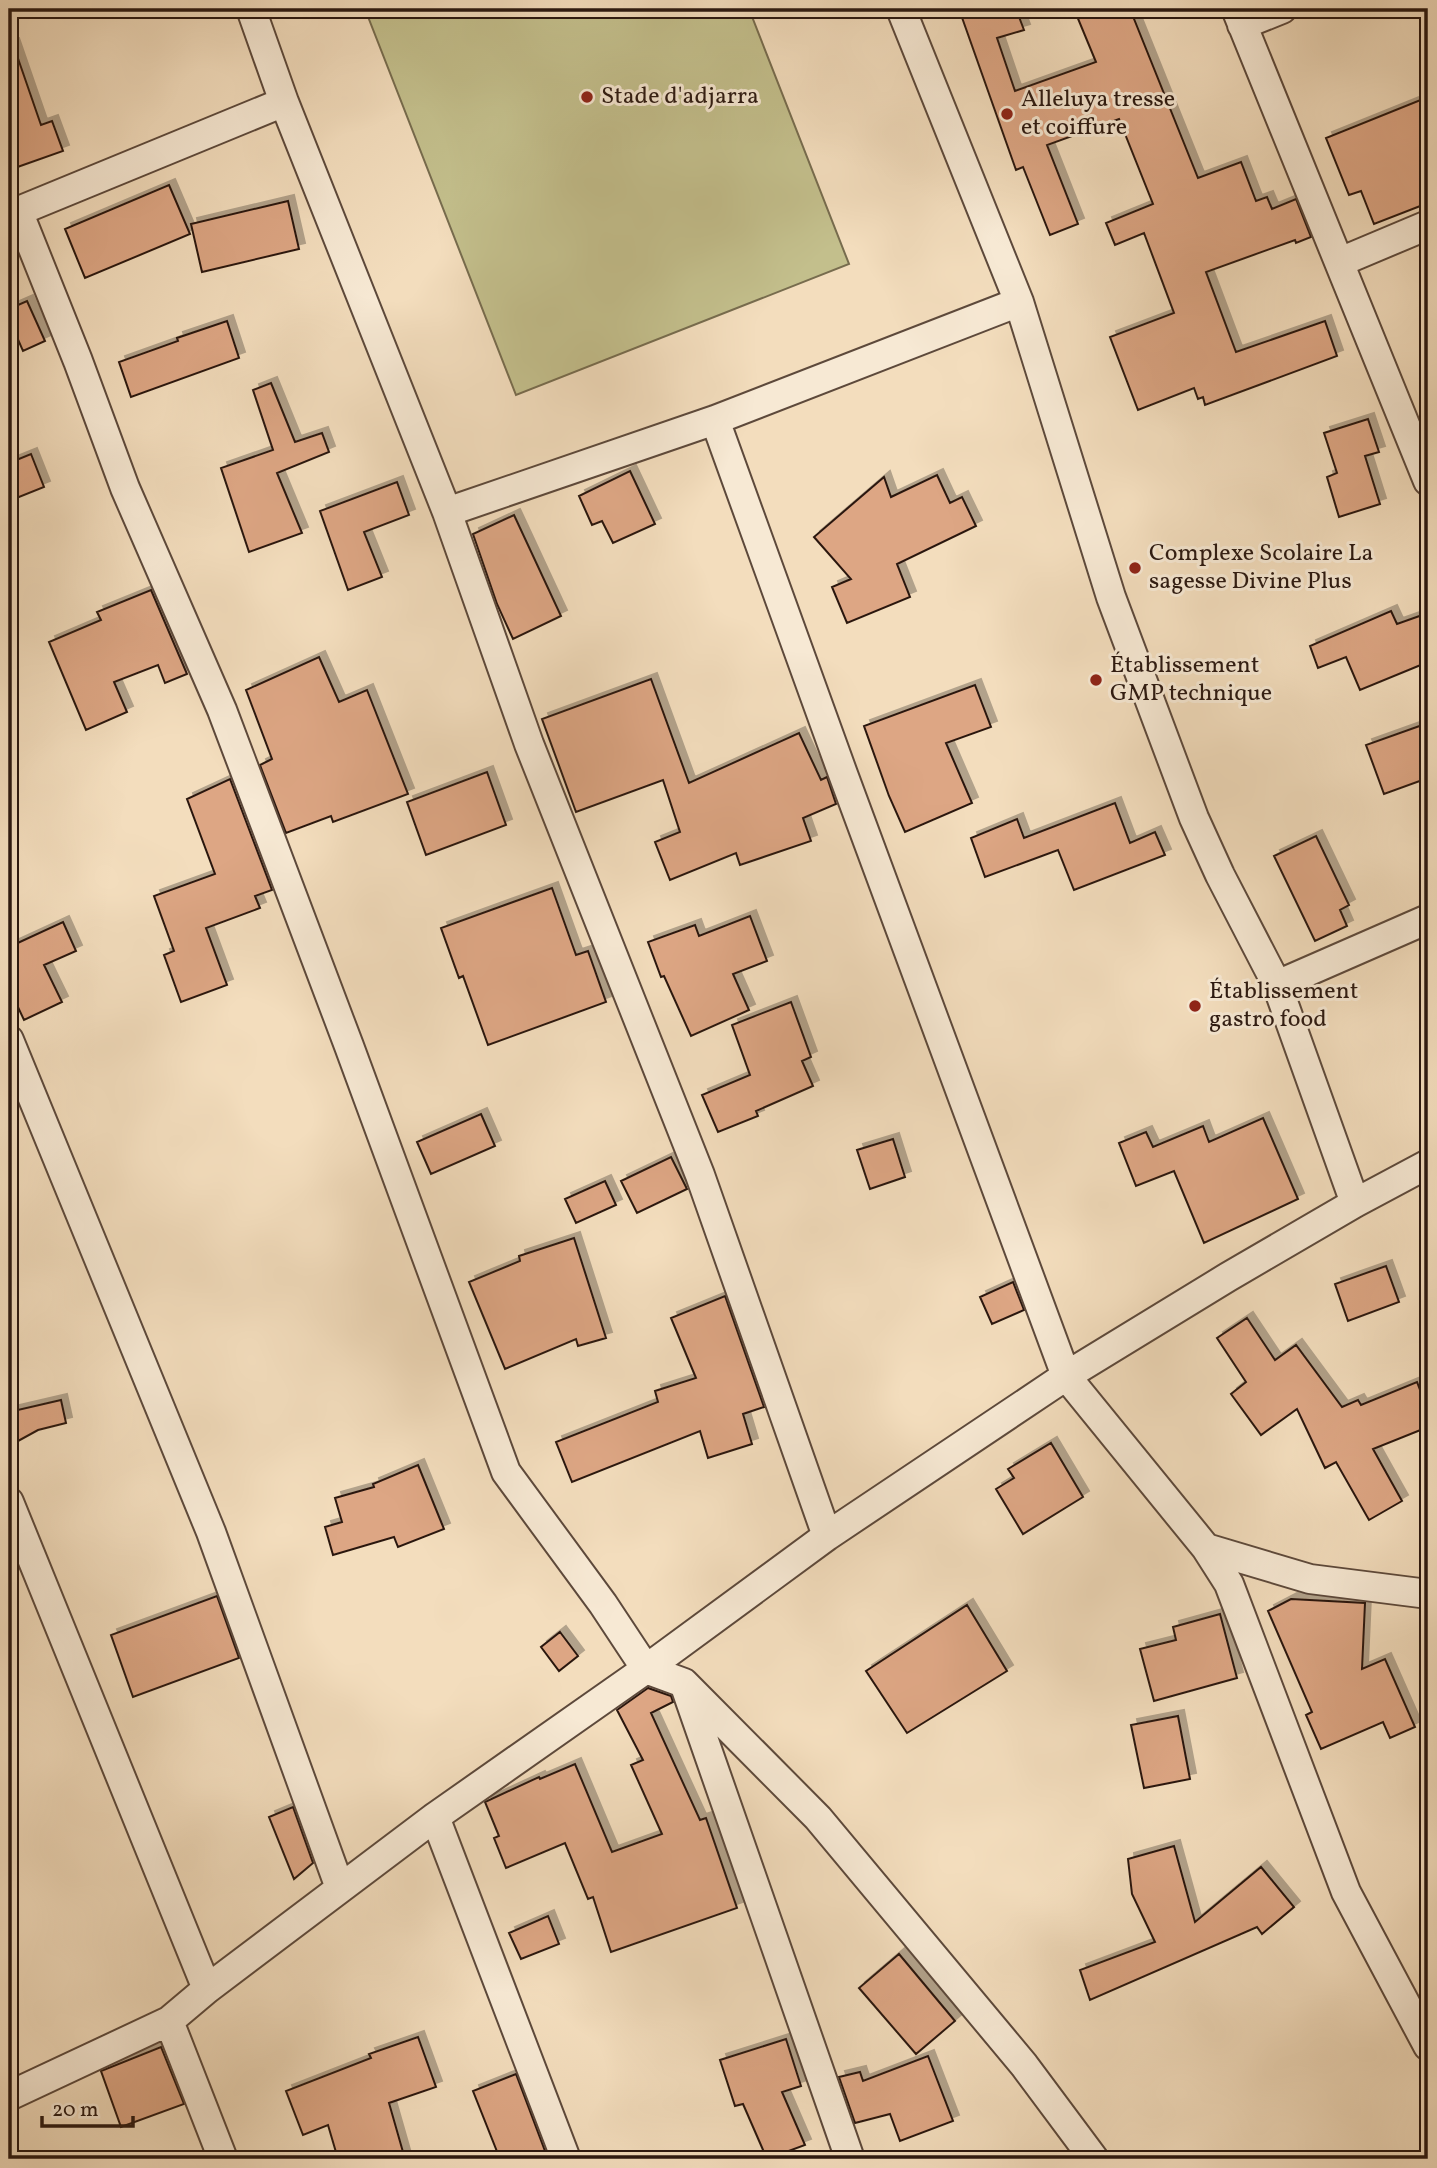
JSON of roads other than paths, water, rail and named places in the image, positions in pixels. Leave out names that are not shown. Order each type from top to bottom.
[{"type":"street","points":[[250,9],[284,102],[447,512],[529,744],[700,1175],[827,1536]]},
{"type":"street","points":[[901,9],[1019,302],[1111,597],[1194,818],[1277,985],[1355,1203]]},
{"type":"street","points":[[1282,9],[1239,17],[1428,481]]},
{"type":"street","points":[[284,102],[13,213],[78,361],[125,488],[222,710],[506,1472],[603,1604],[646,1670],[684,1683],[818,1818],[1024,2065],[1094,2159]]},
{"type":"street","points":[[1340,262],[1428,225]]},
{"type":"street","points":[[447,512],[715,420],[1019,302]]},
{"type":"street","points":[[715,420],[1066,1376],[1206,1548],[1229,1584],[1346,1892],[1428,2046]]},
{"type":"street","points":[[1277,985],[1428,919]]},
{"type":"street","points":[[9,1040],[211,1532],[340,1888]]},
{"type":"street","points":[[9,2096],[169,2021],[207,1989],[435,1817],[646,1670],[827,1536],[1066,1376],[1355,1203],[1428,1164]]},
{"type":"street","points":[[9,1502],[207,1989]]},
{"type":"street","points":[[1206,1548],[1310,1579],[1428,1594]]},
{"type":"street","points":[[684,1683],[850,2159]]},
{"type":"street","points":[[435,1817],[566,2159]]},
{"type":"street","points":[[169,2021],[223,2159]]},
{"type":"place","name":"Stade d'adjarra","points":[[587,97]]},
{"type":"place","name":"Alleluya tresse et coiffure","points":[[1007,114]]},
{"type":"place","name":"Complexe Scolaire La sagesse Divine Plus","points":[[1135,568]]},
{"type":"place","name":"Établissement GMP technique","points":[[1096,680]]},
{"type":"place","name":"Établissement gastro food","points":[[1195,1006]]}]
